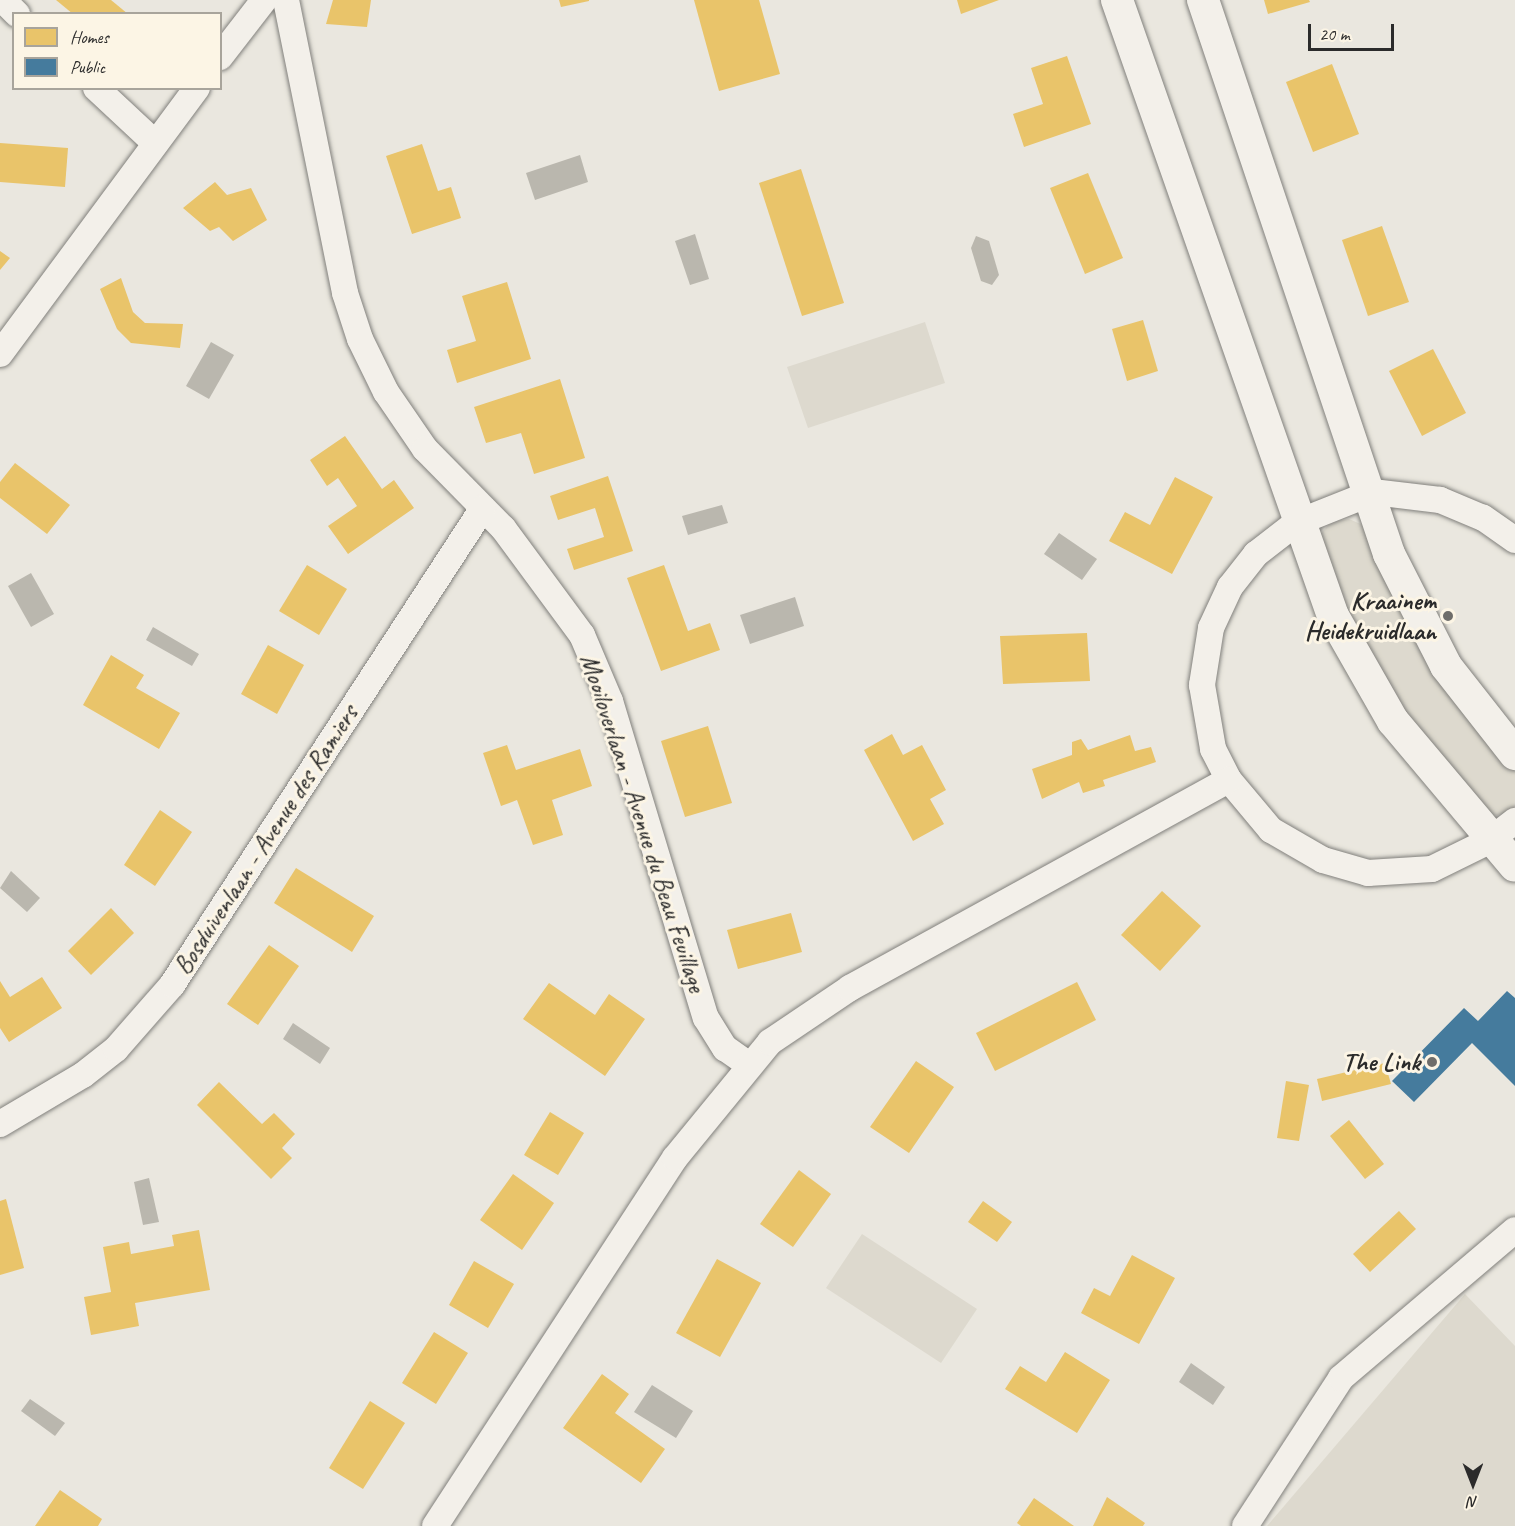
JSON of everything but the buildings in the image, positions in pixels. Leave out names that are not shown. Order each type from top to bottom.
[{"type":"street","points":[[3,0],[15,12]]},
{"type":"street","points":[[222,54],[264,0]]},
{"type":"street","name":"Mooiloverlaan - Avenue du Beau Feuillage","points":[[286,0],[345,293],[360,339],[413,433],[483,508],[558,596],[582,635],[610,701],[706,1018],[725,1048],[748,1064]]},
{"type":"street","points":[[1117,0],[1296,523],[1360,669],[1407,740],[1489,842],[1515,866]]},
{"type":"street","points":[[1203,0],[1366,495],[1412,605],[1446,666],[1515,754]]},
{"type":"street","points":[[98,90],[154,143]]},
{"type":"street","points":[[0,354],[195,90]]},
{"type":"street","points":[[1515,540],[1483,518],[1440,500],[1366,495],[1296,523],[1256,554],[1230,587],[1211,628],[1202,685],[1213,748],[1229,780],[1271,830],[1323,860],[1368,873],[1432,869],[1489,842],[1515,821]]},
{"type":"street","name":"Bosduivenlaan - Avenue des Ramiers","points":[[0,1124],[83,1076],[124,1041],[172,985],[483,508]]},
{"type":"street","points":[[435,1526],[675,1158],[748,1064],[793,1023],[850,988],[1229,780]]},
{"type":"street","points":[[1245,1526],[1341,1378],[1515,1230]]},
{"type":"shaded area","points":[[580,155],[588,182],[535,200],[526,173]]},
{"type":"shaded area","points":[[695,234],[709,279],[690,285],[675,241]]},
{"type":"shaded area","points":[[976,236],[989,241],[999,275],[992,285],[981,281],[971,248]]},
{"type":"shaded area","points":[[925,322],[945,383],[808,428],[787,367]]},
{"type":"shaded area","points":[[211,342],[234,355],[209,399],[186,386]]},
{"type":"shaded area","points":[[722,505],[728,523],[688,535],[682,516]]},
{"type":"shaded area","points":[[1349,519],[1365,526],[1515,768],[1515,806],[1507,813],[1492,816],[1380,686],[1317,538],[1331,522]]},
{"type":"shaded area","points":[[1059,533],[1097,559],[1082,580],[1044,554]]},
{"type":"shaded area","points":[[31,573],[54,614],[31,627],[8,586]]},
{"type":"shaded area","points":[[795,597],[804,626],[750,644],[740,615]]},
{"type":"shaded area","points":[[153,627],[199,654],[192,666],[146,640]]},
{"type":"shaded area","points":[[11,871],[40,898],[27,912],[0,888]]},
{"type":"shaded area","points":[[293,1023],[330,1048],[320,1064],[283,1039]]},
{"type":"shaded area","points":[[149,1178],[159,1222],[143,1225],[134,1182]]},
{"type":"shaded area","points":[[862,1234],[977,1309],[941,1363],[826,1288]]},
{"type":"shaded area","points":[[1465,1294],[1515,1346],[1515,1526],[1267,1526]]},
{"type":"shaded area","points":[[1191,1363],[1225,1387],[1213,1405],[1179,1382]]},
{"type":"shaded area","points":[[652,1385],[693,1411],[676,1438],[634,1412]]},
{"type":"shaded area","points":[[30,1399],[65,1423],[55,1436],[21,1411]]},
{"type":"place","name":"Kraainem Heidekruidlaan","points":[[1448,616]]},
{"type":"place","name":"The Link","points":[[1432,1062]]}]
